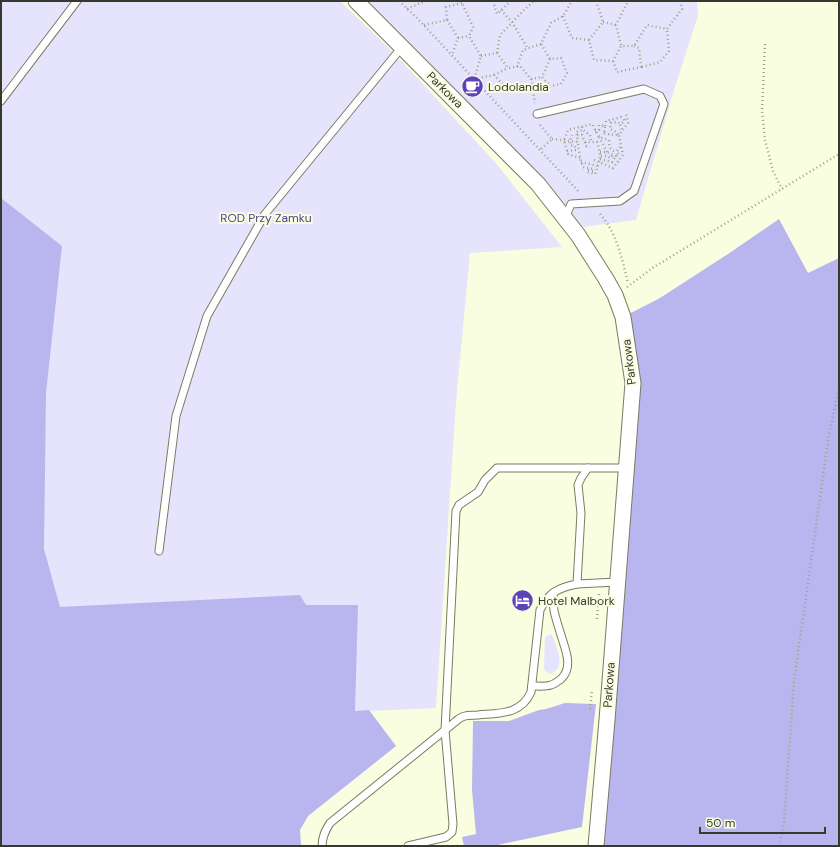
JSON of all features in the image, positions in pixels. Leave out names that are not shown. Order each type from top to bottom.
[{"type":"street","name":"Parkowa","points":[[356,1],[538,184],[565,218],[606,279],[615,295],[623,317],[633,383],[596,846]]},
{"type":"lane","points":[[1,101],[77,1]]},
{"type":"lane","points":[[159,551],[176,416],[207,316],[265,214],[402,47]]},
{"type":"lane","points":[[537,114],[644,89],[660,96],[664,104],[634,192],[620,201],[571,204],[565,218]]},
{"type":"lane","points":[[408,846],[446,836],[452,832],[454,824],[444,730],[456,511],[459,505],[478,492],[485,480],[497,468],[626,468]]},
{"type":"lane","points":[[577,584],[581,513],[578,485],[588,468]]},
{"type":"lane","points":[[322,846],[322,837],[330,823],[463,716],[511,711],[520,706],[529,698],[532,692],[540,610],[544,601],[553,593],[565,586],[617,582]]},
{"type":"lane","points":[[532,686],[551,685],[563,677],[567,669],[568,659],[554,612],[553,593]]},
{"type":"path","points":[[399,1],[452,55],[604,219],[617,243],[628,285]]},
{"type":"path","points":[[407,9],[425,1]]},
{"type":"path","points":[[493,1],[497,14],[511,1]]},
{"type":"path","points":[[508,68],[497,53],[500,34],[534,1]]},
{"type":"path","points":[[517,67],[523,50],[541,44],[551,23],[563,16],[572,1]]},
{"type":"path","points":[[596,1],[603,22]]},
{"type":"path","points":[[628,1],[616,25],[621,46],[613,61],[617,72],[660,62],[669,51],[667,29],[682,9],[680,1]]},
{"type":"path","points":[[458,38],[447,20],[446,7],[461,2],[473,26],[469,36]]},
{"type":"path","points":[[501,10],[512,22],[528,48]]},
{"type":"path","points":[[563,16],[572,38],[589,40]]},
{"type":"path","points":[[424,26],[447,20]]},
{"type":"path","points":[[589,40],[603,22]]},
{"type":"path","points":[[603,22],[616,25]]},
{"type":"path","points":[[634,46],[647,26],[667,29]]},
{"type":"path","points":[[458,38],[469,36]]},
{"type":"path","points":[[469,36],[481,56],[474,80]]},
{"type":"path","points":[[452,55],[458,38]]},
{"type":"path","points":[[589,40],[594,60],[613,61]]},
{"type":"path","points":[[541,44],[550,58]]},
{"type":"path","points":[[765,44],[762,110],[763,125],[765,140],[773,171],[782,189]]},
{"type":"path","points":[[621,46],[634,46],[639,48],[641,67]]},
{"type":"path","points":[[481,56],[497,53]]},
{"type":"path","points":[[542,76],[550,58]]},
{"type":"path","points":[[494,75],[509,91],[521,87],[532,90],[561,84],[567,73],[561,58],[550,58]]},
{"type":"path","points":[[474,80],[494,75],[508,68],[520,66],[531,79],[539,124],[552,139],[578,142]]},
{"type":"path","points":[[531,79],[542,76]]},
{"type":"path","points":[[542,76],[551,86]]},
{"type":"path","points":[[619,136],[628,123],[626,114]]},
{"type":"path","points":[[610,122],[620,117],[624,120],[624,122],[620,124]]},
{"type":"path","points":[[604,138],[606,121],[618,122],[620,124]]},
{"type":"path","points":[[600,159],[613,168],[623,155],[619,136],[616,132],[610,129],[610,122]]},
{"type":"path","points":[[615,122],[616,127]]},
{"type":"path","points":[[585,142],[597,142],[600,152],[600,159],[595,174],[587,172],[588,170],[593,171],[593,168],[583,167],[576,132],[592,124],[607,152]]},
{"type":"path","points":[[620,124],[622,131]]},
{"type":"path","points":[[595,131],[599,130],[599,125],[605,126]]},
{"type":"path","points":[[580,158],[568,154],[564,140],[568,130],[582,128],[590,135],[591,142]]},
{"type":"path","points":[[604,133],[612,136],[619,136]]},
{"type":"path","points":[[567,151],[576,150],[575,146],[570,145],[572,135]]},
{"type":"path","points":[[577,135],[582,135],[586,146],[590,147]]},
{"type":"path","points":[[599,137],[609,140],[611,150],[614,152],[617,151]]},
{"type":"path","points":[[540,150],[552,139]]},
{"type":"path","points":[[600,152],[619,155],[617,151],[621,146]]},
{"type":"path","points":[[615,295],[654,267],[839,154]]},
{"type":"path","points":[[594,160],[600,159],[612,162],[614,155]]},
{"type":"path","points":[[581,162],[598,166]]},
{"type":"path","points":[[779,846],[784,823],[795,674],[829,434],[839,388]]},
{"type":"green space","name":"ROD Przy Zamku","points":[[1,1],[340,1],[394,53],[495,162],[562,247],[470,253],[456,402],[436,708],[369,711],[396,746],[308,816],[300,830],[301,846],[1,846]]},
{"type":"green space","points":[[366,1],[697,1],[698,16],[674,90],[636,220],[582,227]]},
{"type":"green space","points":[[551,634],[558,652],[559,663],[555,671],[550,674],[545,671],[544,668],[545,637]]},
{"type":"shaded area","points":[[1,198],[62,246],[46,393],[44,549],[60,607],[300,595],[306,605],[358,605],[355,711],[369,710],[396,746],[308,816],[300,830],[301,846],[1,846]]},
{"type":"shaded area","points":[[779,219],[808,273],[839,258],[839,846],[602,846],[630,418],[623,317],[660,298]]},
{"type":"shaded area","points":[[565,703],[596,704],[582,827],[493,846],[464,846],[462,837],[476,834],[472,790],[473,721],[509,721],[539,710]]},
{"type":"place","name":"Lodolandia","points":[[472,87]]},
{"type":"place","name":"Hotel Malbork","points":[[523,601]]}]
